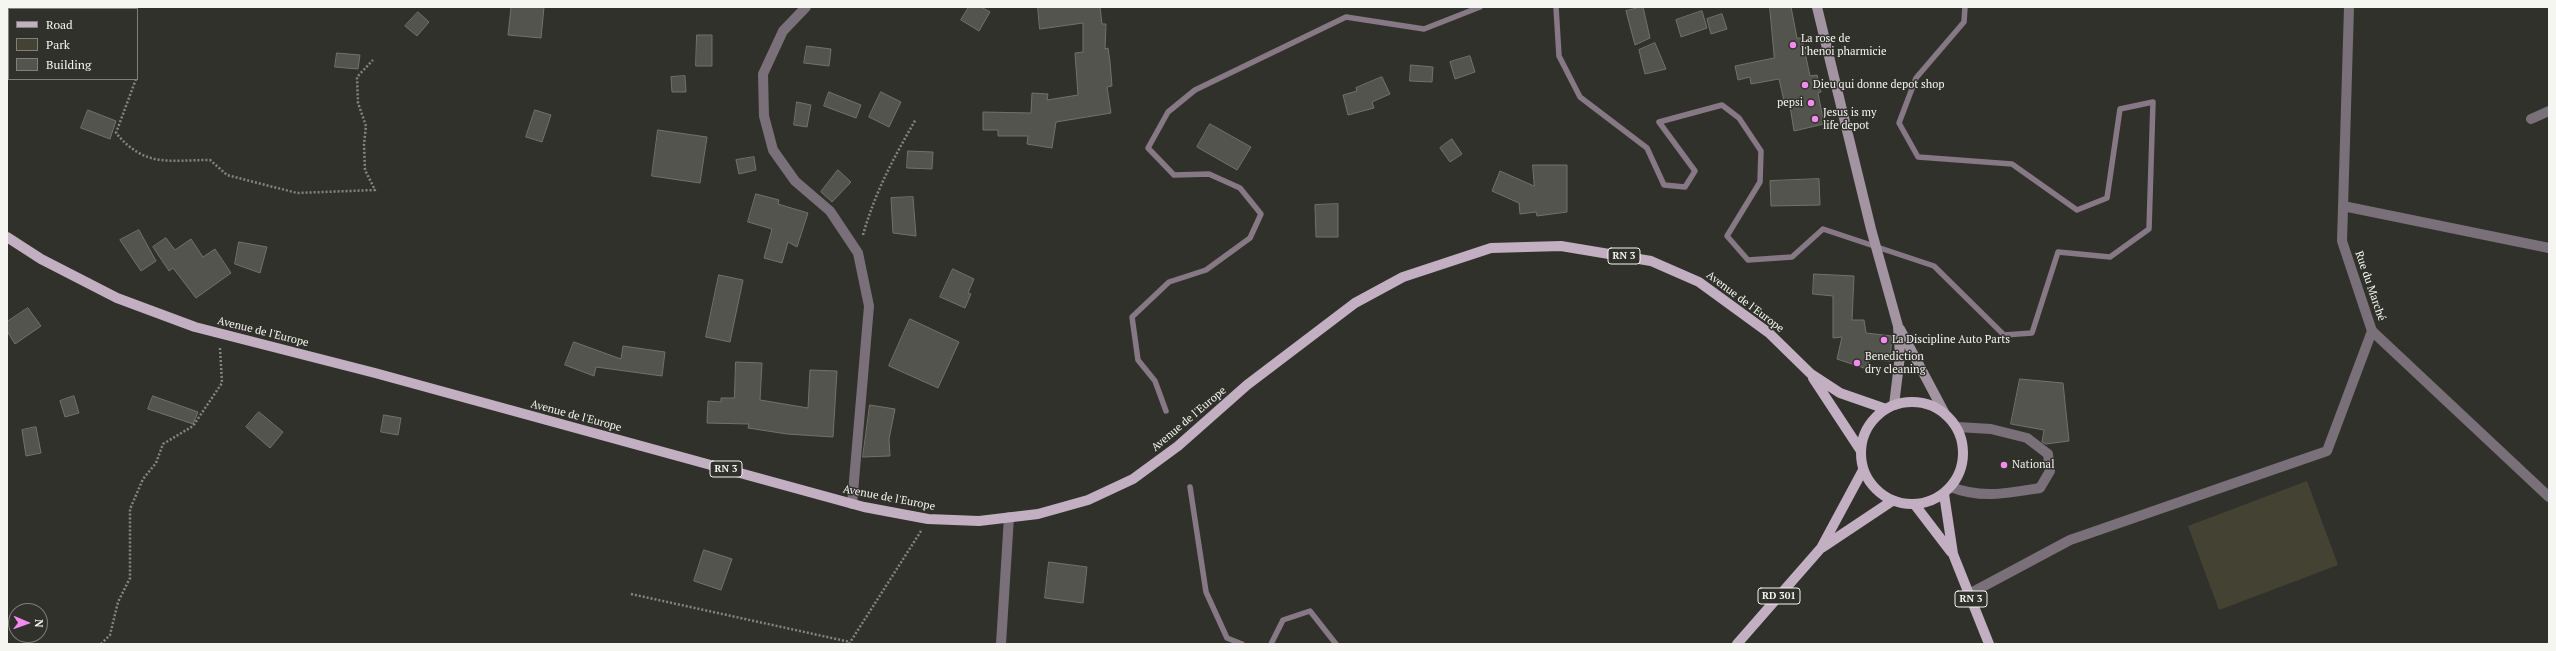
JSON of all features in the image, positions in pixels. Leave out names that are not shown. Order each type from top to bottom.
[{"type":"main road","points":[[1817,7],[1871,229],[1898,326],[1900,356],[1890,407]]},
{"type":"main road","name":"Avenue de l'Europe","points":[[7,237],[41,259],[117,298],[195,327],[375,373],[852,504],[928,519],[979,521],[1038,514],[1088,500],[1133,479],[1183,441],[1247,385],[1355,303],[1403,277],[1491,248],[1561,246],[1650,261],[1699,282],[1769,333],[1811,374],[1840,393],[1890,407]]},
{"type":"main road","points":[[1898,326],[1944,412],[1957,427],[1964,447],[1962,469],[1948,491],[1931,502],[1915,505],[1892,501],[1874,489],[1863,470],[1861,451],[1867,430],[1873,420],[1890,407],[1911,402],[1928,404],[1944,412]]},
{"type":"main road","name":"Avenue de l'Europe","points":[[1811,374],[1861,451]]},
{"type":"main road","name":"RD 301","points":[[1737,644],[1821,548],[1863,470]]},
{"type":"main road","name":"RN 3","points":[[1948,491],[1953,554],[1989,644]]},
{"type":"main road","name":"RD 301","points":[[1821,548],[1892,501]]},
{"type":"main road","name":"RN 3","points":[[1915,505],[1953,554]]},
{"type":"street","points":[[806,7],[783,31],[763,74],[764,116],[773,150],[795,181],[830,211],[858,253],[869,306],[852,504]]},
{"type":"street","name":"Rue du Marché","points":[[2349,7],[2342,241],[2372,331],[2549,497]]},
{"type":"street","points":[[2531,119],[2549,111]]},
{"type":"street","points":[[2343,206],[2549,248]]},
{"type":"street","points":[[1968,594],[2070,540],[2327,450],[2372,331]]},
{"type":"street","points":[[1948,491],[1966,494],[1993,495],[2040,488],[2050,471],[2048,454],[2028,438],[1991,429],[1957,427]]},
{"type":"street","points":[[1001,644],[1009,517]]},
{"type":"path","points":[[136,80],[116,133],[129,148],[153,160],[210,160],[227,175],[297,193],[356,192],[375,190],[365,170],[364,144],[366,126],[358,103],[357,77],[373,60]]},
{"type":"path","points":[[858,253],[872,202],[889,165],[916,119]]},
{"type":"path","points":[[101,644],[110,635],[118,602],[130,578],[130,509],[143,479],[156,463],[163,444],[193,426],[222,383],[220,333]]},
{"type":"path","points":[[631,594],[849,643],[928,519]]},
{"type":"green space","points":[[2307,481],[2338,565],[2219,610],[2188,526]]},
{"type":"building","points":[[544,7],[541,38],[508,35],[511,8]]},
{"type":"building","points":[[969,7],[981,7],[990,12],[979,31],[961,20]]},
{"type":"building","points":[[1038,7],[1100,7],[1102,24],[1106,24],[1105,49],[1108,48],[1110,62],[1112,86],[1107,87],[1111,113],[1056,122],[1052,148],[1027,144],[1028,136],[998,136],[998,130],[983,130],[983,112],[1031,113],[1032,93],[1048,94],[1047,100],[1078,95],[1075,53],[1083,52],[1083,23],[1040,29]]},
{"type":"building","points":[[1643,7],[1650,38],[1635,45],[1626,11]]},
{"type":"building","points":[[1770,7],[1791,7],[1797,38],[1802,38],[1810,76],[1817,75],[1821,92],[1818,93],[1824,124],[1794,131],[1789,100],[1784,101],[1779,79],[1751,84],[1750,77],[1738,80],[1735,66],[1774,58]]},
{"type":"building","points":[[1702,11],[1707,28],[1681,37],[1676,20]]},
{"type":"building","points":[[418,12],[429,22],[417,36],[405,26]]},
{"type":"building","points":[[1722,14],[1727,29],[1711,34],[1707,19]]},
{"type":"building","points":[[697,35],[712,35],[712,66],[696,66]]},
{"type":"building","points":[[1655,43],[1666,69],[1645,74],[1639,50]]},
{"type":"building","points":[[807,46],[831,49],[829,66],[804,63]]},
{"type":"building","points":[[337,53],[360,55],[358,69],[335,67]]},
{"type":"building","points":[[1470,56],[1475,72],[1455,79],[1450,62]]},
{"type":"building","points":[[1411,65],[1433,67],[1432,82],[1410,81]]},
{"type":"building","points":[[685,76],[686,92],[672,92],[671,77]]},
{"type":"building","points":[[1382,77],[1390,94],[1372,102],[1374,108],[1348,115],[1343,95],[1357,91],[1356,88]]},
{"type":"building","points":[[829,92],[861,105],[856,118],[824,106]]},
{"type":"building","points":[[881,92],[901,102],[889,127],[869,117]]},
{"type":"building","points":[[797,102],[811,105],[807,127],[794,125]]},
{"type":"building","points":[[88,110],[116,121],[110,139],[81,128]]},
{"type":"building","points":[[535,110],[551,115],[542,142],[526,137]]},
{"type":"building","points":[[1210,124],[1251,147],[1237,170],[1197,147]]},
{"type":"building","points":[[658,130],[707,137],[700,183],[652,176]]},
{"type":"building","points":[[1452,139],[1462,154],[1450,162],[1440,148]]},
{"type":"building","points":[[908,151],[933,152],[932,169],[907,168]]},
{"type":"building","points":[[754,157],[756,170],[739,174],[736,160]]},
{"type":"building","points":[[1533,165],[1567,165],[1567,212],[1537,216],[1536,212],[1520,214],[1519,203],[1492,191],[1500,171],[1534,186]]},
{"type":"building","points":[[838,170],[851,182],[832,202],[821,192]]},
{"type":"building","points":[[1819,179],[1820,205],[1771,206],[1770,181]]},
{"type":"building","points":[[756,194],[779,200],[778,204],[808,213],[797,247],[788,242],[782,263],[764,258],[772,229],[748,222]]},
{"type":"building","points":[[913,197],[916,236],[893,233],[891,198]]},
{"type":"building","points":[[1338,204],[1338,237],[1316,237],[1315,205]]},
{"type":"building","points":[[139,230],[156,261],[141,271],[120,240]]},
{"type":"building","points":[[166,238],[175,250],[191,239],[203,257],[215,249],[231,273],[196,298],[173,268],[169,271],[153,247]]},
{"type":"building","points":[[239,242],[267,247],[260,273],[235,264]]},
{"type":"building","points":[[953,269],[974,279],[968,293],[971,294],[965,308],[940,297]]},
{"type":"building","points":[[1814,274],[1854,276],[1852,320],[1864,320],[1866,333],[1892,336],[1890,361],[1869,360],[1867,369],[1837,359],[1842,337],[1833,338],[1833,296],[1813,294]]},
{"type":"building","points":[[719,275],[743,280],[730,342],[706,337]]},
{"type":"building","points":[[28,308],[41,326],[15,344],[7,331],[7,322]]},
{"type":"building","points":[[910,319],[959,342],[938,388],[889,366]]},
{"type":"building","points":[[574,342],[621,359],[623,346],[665,352],[662,376],[596,367],[594,376],[565,365]]},
{"type":"building","points":[[736,362],[762,363],[760,400],[808,408],[810,370],[837,371],[833,437],[787,434],[748,428],[749,424],[707,423],[708,401],[721,402],[721,398],[734,398]]},
{"type":"building","points":[[2020,379],[2063,383],[2069,441],[2046,444],[2042,442],[2044,430],[2011,424]]},
{"type":"building","points":[[74,396],[79,413],[65,417],[60,401]]},
{"type":"building","points":[[153,396],[198,412],[193,424],[148,409]]},
{"type":"building","points":[[870,405],[895,409],[889,439],[890,456],[863,457]]},
{"type":"building","points":[[259,412],[283,432],[270,448],[246,427]]},
{"type":"building","points":[[384,415],[401,418],[398,435],[381,432]]},
{"type":"building","points":[[36,427],[41,453],[26,456],[22,430]]},
{"type":"building","points":[[704,550],[732,559],[721,590],[694,581]]},
{"type":"building","points":[[1049,562],[1087,567],[1083,603],[1045,598]]},
{"type":"waterway","points":[[1166,411],[1155,381],[1138,360],[1132,317],[1169,282],[1206,270],[1250,238],[1261,214],[1240,188],[1209,174],[1174,175],[1148,148],[1168,112],[1195,90],[1346,17],[1424,29],[1480,7]]},
{"type":"waterway","points":[[1556,7],[1559,56],[1580,97],[1647,148],[1664,185],[1685,187],[1695,171],[1659,122],[1722,105],[1739,118],[1761,151],[1760,182],[1727,236],[1748,260],[1792,257],[1823,229],[1934,266],[2004,335],[2032,333],[2058,252],[2110,257],[2149,229],[2153,102],[2120,109],[2107,198],[2077,210],[2012,164],[1918,157],[1899,123],[1916,78],[1964,22],[1965,7]]},
{"type":"waterway","points":[[1190,487],[1206,592],[1227,638],[1242,644]]},
{"type":"waterway","points":[[1271,644],[1283,620],[1310,611],[1336,644]]},
{"type":"place","name":"La rose de l'henoi pharmicie","points":[[1793,45]]},
{"type":"place","name":"Dieu qui donne depot shop","points":[[1805,85]]},
{"type":"place","name":"pepsi","points":[[1811,103]]},
{"type":"place","name":"Jesus is my life depot","points":[[1815,119]]},
{"type":"place","name":"La Discipline Auto Parts","points":[[1884,340]]},
{"type":"place","name":"Benediction dry cleaning","points":[[1857,363]]},
{"type":"place","name":"National","points":[[2004,465]]}]
